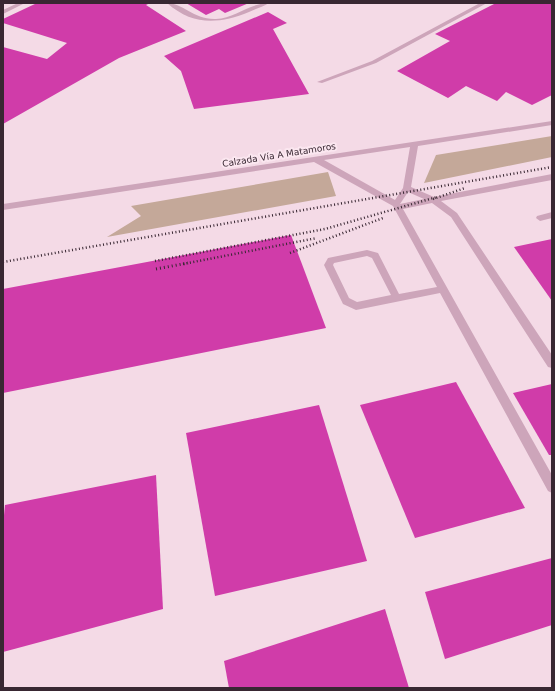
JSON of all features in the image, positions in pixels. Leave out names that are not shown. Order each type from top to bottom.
[{"type":"street","points":[[3,12],[22,3]]},
{"type":"street","points":[[170,3],[195,19],[218,21],[266,3]]},
{"type":"street","points":[[320,82],[374,62],[484,3]]},
{"type":"street","name":"Calzada Vía A Matamoros","points":[[5,207],[552,123]]},
{"type":"street","points":[[397,205],[407,188],[414,144]]},
{"type":"street","points":[[317,160],[397,205],[551,482]]},
{"type":"street","points":[[397,205],[433,200],[552,177]]},
{"type":"street","points":[[407,188],[433,200],[454,215],[552,364]]},
{"type":"street","points":[[540,218],[552,216]]},
{"type":"street","points":[[396,298],[374,255],[367,253],[331,260],[328,265],[346,301],[356,306],[443,289]]},
{"type":"shaded area","points":[[552,136],[552,157],[424,183],[436,155]]},
{"type":"shaded area","points":[[328,172],[336,196],[107,237],[141,216],[131,206]]},
{"type":"building","points":[[37,3],[150,3],[146,5],[186,31],[119,58],[3,124],[3,47],[47,59],[67,43],[3,23],[3,19]]},
{"type":"building","points":[[186,3],[249,3],[225,13],[219,9],[206,15]]},
{"type":"building","points":[[496,3],[552,3],[552,95],[532,105],[506,92],[497,101],[466,86],[448,98],[397,71],[450,41],[435,34]]},
{"type":"building","points":[[268,12],[287,23],[273,29],[309,94],[194,109],[181,71],[164,56]]},
{"type":"building","points":[[291,235],[326,328],[3,393],[3,289]]},
{"type":"building","points":[[552,239],[552,301],[514,247]]},
{"type":"building","points":[[456,382],[525,508],[415,538],[360,405]]},
{"type":"building","points":[[552,384],[552,455],[549,455],[513,393]]},
{"type":"building","points":[[319,405],[367,561],[215,596],[186,433]]},
{"type":"building","points":[[156,475],[163,609],[3,652],[3,525],[5,505]]},
{"type":"building","points":[[552,558],[552,625],[445,659],[425,592]]},
{"type":"building","points":[[385,609],[409,688],[229,688],[224,661]]},
{"type":"railway","points":[[3,262],[552,167]]},
{"type":"railway","points":[[433,199],[465,188]]},
{"type":"railway","points":[[155,261],[325,229],[437,197]]},
{"type":"railway","points":[[290,253],[383,218]]},
{"type":"railway","points":[[183,264],[317,238]]},
{"type":"railway","points":[[156,269],[188,263]]}]
